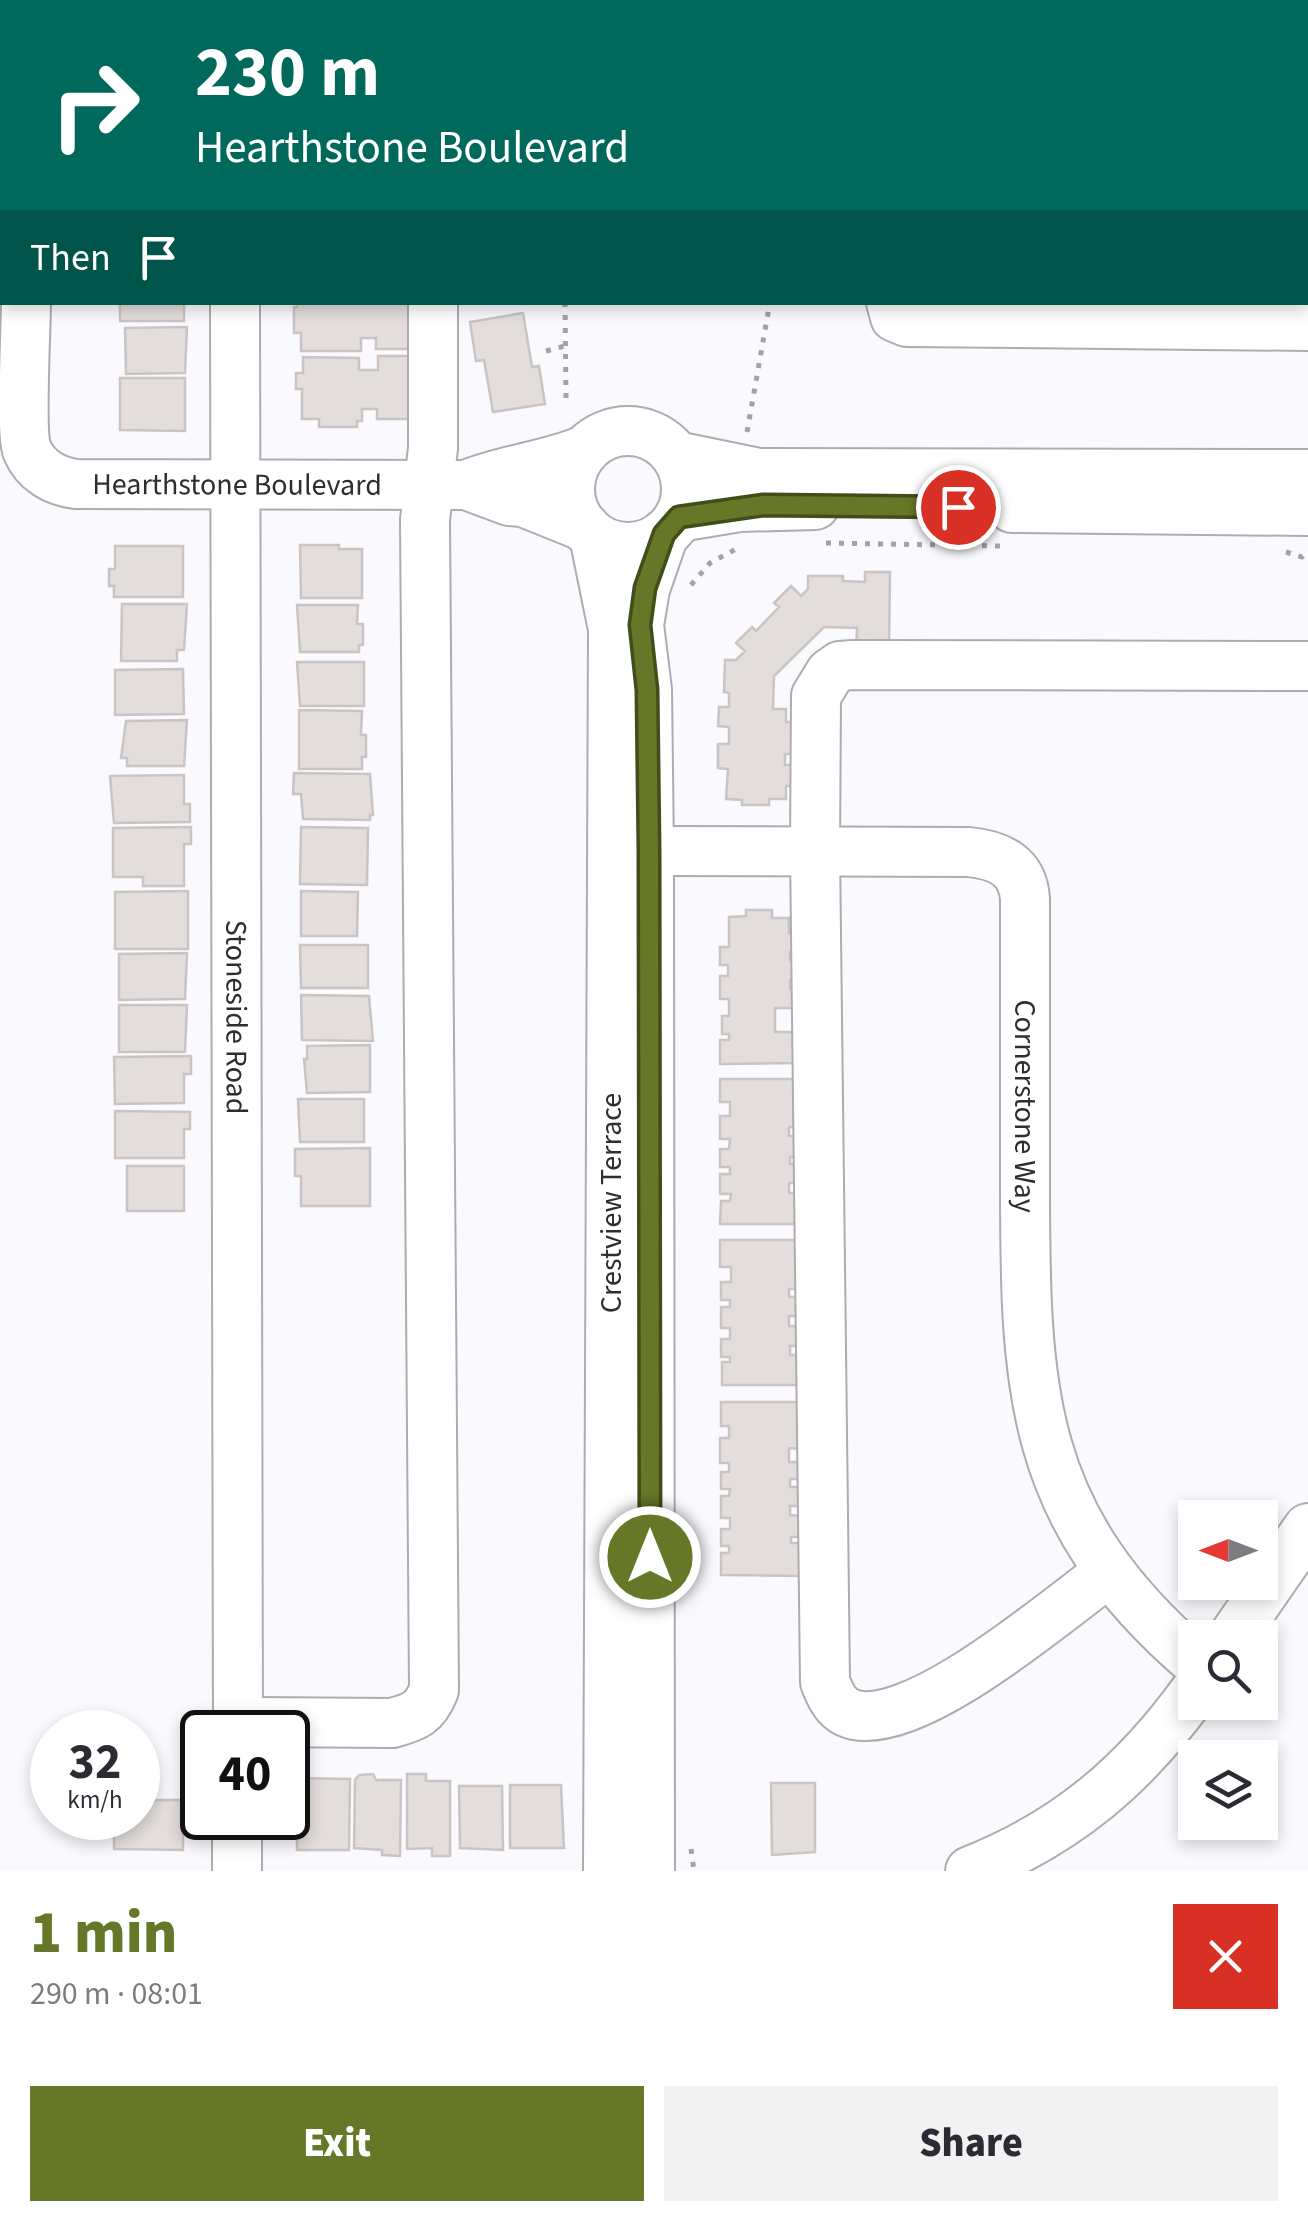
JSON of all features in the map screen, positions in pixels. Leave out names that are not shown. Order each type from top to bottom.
[{"type":"street","name":"Hearthstone Boulevard","points":[[26,305],[26,447],[45,474],[66,482],[448,485],[560,460],[585,450]]},
{"type":"street","name":"Stoneside Road","points":[[234,305],[238,1710]]},
{"type":"street","points":[[310,1725],[392,1722],[414,1717],[427,1707],[434,1690],[425,520],[448,485],[434,305]]},
{"type":"street","points":[[892,305],[895,317],[907,322],[1308,326]]},
{"type":"street","points":[[672,526],[686,499],[686,480],[676,456],[654,436],[636,430],[617,431],[585,450],[570,484],[572,504],[590,531],[612,545],[632,547],[651,542],[672,526],[764,505],[1308,511]]},
{"type":"street","points":[[676,456],[759,474],[1308,474]]},
{"type":"street","name":"Hearthstone Boulevard","points":[[448,485],[523,502],[590,531]]},
{"type":"street","name":"Crestview Terrace","points":[[672,526],[645,588],[640,625],[647,690],[680,1870]]},
{"type":"street","name":"Crestview Terrace","points":[[590,531],[613,628],[608,1871]]},
{"type":"street","points":[[1109,1572],[971,1672],[908,1707],[858,1716],[833,1702],[824,1682],[816,696],[830,673],[840,666],[1308,666]]},
{"type":"street","name":"Cornerstone Way","points":[[649,851],[987,854],[1008,864],[1024,884],[1025,1309],[1029,1365],[1048,1454],[1085,1536],[1137,1608],[1178,1645]]},
{"type":"street","points":[[1244,1620],[1308,1528]]},
{"type":"street","points":[[970,1871],[1054,1828],[1114,1783],[1142,1758],[1178,1712]]},
{"type":"street","points":[[237,1840],[237,1871]]},
{"type":"path","points":[[565,305],[566,400]]},
{"type":"path","points":[[747,431],[769,305]]},
{"type":"path","points":[[546,351],[565,346]]},
{"type":"path","points":[[812,544],[1004,546]]},
{"type":"path","points":[[686,595],[694,578],[710,563],[742,547]]},
{"type":"path","points":[[1279,551],[1302,557],[1308,548]]},
{"type":"building","points":[[120,305],[184,305],[184,321],[120,321]]},
{"type":"building","points":[[412,305],[412,349],[376,349],[376,338],[361,338],[361,351],[301,351],[301,333],[294,333],[297,307]]},
{"type":"building","points":[[523,313],[532,367],[539,366],[545,404],[493,412],[484,360],[476,361],[470,322]]},
{"type":"building","points":[[187,327],[185,373],[126,374],[125,328]]},
{"type":"building","points":[[378,356],[412,356],[412,419],[377,419],[377,409],[362,409],[362,421],[357,421],[357,427],[319,427],[319,419],[302,419],[302,389],[296,389],[296,373],[303,373],[303,357],[359,358],[359,370],[378,370]]},
{"type":"building","points":[[120,378],[185,378],[185,431],[120,430]]},
{"type":"building","points":[[300,545],[362,549],[362,598],[301,598]]},
{"type":"building","points":[[115,546],[183,546],[183,597],[114,597],[109,569],[115,569]]},
{"type":"building","points":[[865,572],[890,572],[889,654],[856,654],[857,628],[824,627],[774,676],[773,709],[786,709],[786,722],[799,722],[798,754],[785,754],[785,765],[800,765],[799,786],[786,786],[786,799],[769,799],[769,805],[742,805],[742,800],[726,799],[728,769],[718,768],[718,744],[729,744],[729,727],[718,726],[719,707],[729,707],[729,693],[724,692],[725,660],[736,660],[745,651],[736,643],[752,627],[756,631],[779,607],[774,603],[791,586],[801,596],[808,589],[808,576],[843,576],[843,581],[865,582]]},
{"type":"building","points":[[122,604],[187,604],[184,650],[177,650],[177,661],[121,661]]},
{"type":"building","points":[[297,605],[358,605],[357,624],[363,624],[359,652],[300,652]]},
{"type":"building","points":[[297,662],[364,662],[364,706],[300,706]]},
{"type":"building","points":[[183,669],[184,714],[115,715],[115,670]]},
{"type":"building","points":[[299,710],[362,711],[361,735],[366,735],[366,757],[362,757],[362,769],[299,769]]},
{"type":"building","points":[[187,720],[184,766],[127,766],[127,758],[121,758],[126,721]]},
{"type":"building","points":[[294,773],[370,774],[373,815],[370,820],[303,819],[301,794],[293,794]]},
{"type":"building","points":[[184,775],[184,804],[190,804],[190,822],[114,823],[110,776]]},
{"type":"building","points":[[191,827],[191,844],[184,844],[184,886],[143,886],[143,877],[113,877],[113,828]]},
{"type":"building","points":[[301,827],[368,828],[367,885],[300,884]]},
{"type":"building","points":[[188,891],[188,949],[115,949],[115,892]]},
{"type":"building","points":[[301,891],[358,892],[357,936],[301,936]]},
{"type":"building","points":[[746,910],[772,910],[772,918],[789,918],[789,933],[801,932],[801,952],[790,952],[790,960],[802,960],[802,980],[790,980],[790,989],[801,989],[801,1008],[775,1008],[775,1032],[802,1032],[802,1063],[720,1064],[720,1040],[729,1040],[729,1034],[722,1034],[722,1016],[729,1016],[729,999],[720,999],[720,976],[728,976],[728,965],[720,965],[720,947],[729,947],[729,917],[746,916]]},
{"type":"building","points":[[300,945],[368,945],[368,988],[301,988]]},
{"type":"building","points":[[187,953],[185,999],[119,1000],[119,954]]},
{"type":"building","points":[[301,995],[369,996],[373,1041],[302,1040]]},
{"type":"building","points":[[119,1005],[187,1005],[185,1052],[119,1052]]},
{"type":"building","points":[[370,1045],[370,1092],[307,1093],[307,1046]]},
{"type":"building","points":[[191,1056],[191,1074],[184,1074],[184,1103],[115,1104],[114,1057]]},
{"type":"building","points":[[720,1079],[802,1079],[802,1127],[789,1127],[789,1136],[802,1136],[802,1157],[790,1157],[790,1164],[802,1164],[801,1183],[789,1183],[789,1193],[801,1193],[801,1224],[720,1224],[721,1201],[730,1201],[731,1194],[720,1194],[720,1174],[730,1174],[730,1167],[720,1167],[720,1149],[729,1149],[730,1139],[720,1139],[720,1116],[730,1116],[730,1102],[720,1102]]},
{"type":"building","points":[[298,1099],[364,1099],[364,1142],[300,1142]]},
{"type":"building","points":[[115,1111],[190,1112],[190,1129],[184,1129],[184,1158],[115,1158]]},
{"type":"building","points":[[370,1148],[370,1206],[301,1206],[301,1176],[295,1176],[295,1149]]},
{"type":"building","points":[[127,1166],[184,1166],[184,1211],[127,1211]]},
{"type":"building","points":[[720,1240],[802,1240],[802,1289],[789,1289],[789,1297],[801,1297],[801,1316],[789,1316],[789,1326],[802,1326],[802,1346],[790,1346],[790,1355],[802,1355],[802,1385],[722,1385],[722,1362],[730,1362],[730,1357],[721,1357],[721,1339],[730,1339],[730,1328],[721,1328],[721,1307],[730,1307],[730,1300],[721,1300],[721,1282],[731,1282],[731,1267],[720,1267]]},
{"type":"building","points":[[721,1402],[802,1402],[802,1449],[789,1448],[789,1462],[801,1462],[801,1479],[790,1479],[790,1487],[802,1487],[802,1506],[790,1506],[790,1515],[802,1516],[802,1537],[791,1537],[791,1543],[802,1543],[802,1576],[721,1575],[721,1553],[729,1553],[729,1546],[721,1546],[721,1529],[730,1529],[730,1518],[721,1518],[721,1496],[729,1496],[730,1489],[721,1489],[721,1472],[729,1472],[729,1463],[720,1463],[720,1438],[729,1438],[729,1426],[721,1426]]},
{"type":"building","points":[[373,1774],[376,1780],[401,1780],[400,1856],[354,1848],[355,1780],[359,1775]]},
{"type":"building","points":[[407,1774],[426,1774],[426,1781],[450,1781],[450,1856],[432,1856],[432,1848],[407,1849]]},
{"type":"building","points":[[310,1778],[350,1779],[349,1850],[297,1850],[297,1840],[310,1840]]},
{"type":"building","points":[[771,1783],[815,1783],[815,1852],[772,1855]]},
{"type":"building","points":[[510,1785],[561,1785],[564,1848],[510,1848]]},
{"type":"building","points":[[459,1786],[502,1786],[503,1850],[460,1848]]},
{"type":"building","points":[[160,1800],[180,1800],[183,1850],[114,1849],[114,1840],[160,1840]]},
{"type":"route","points":[[650,1557],[649,851],[647,690],[640,625],[645,588],[664,534],[679,517],[764,505],[958,507]]}]
